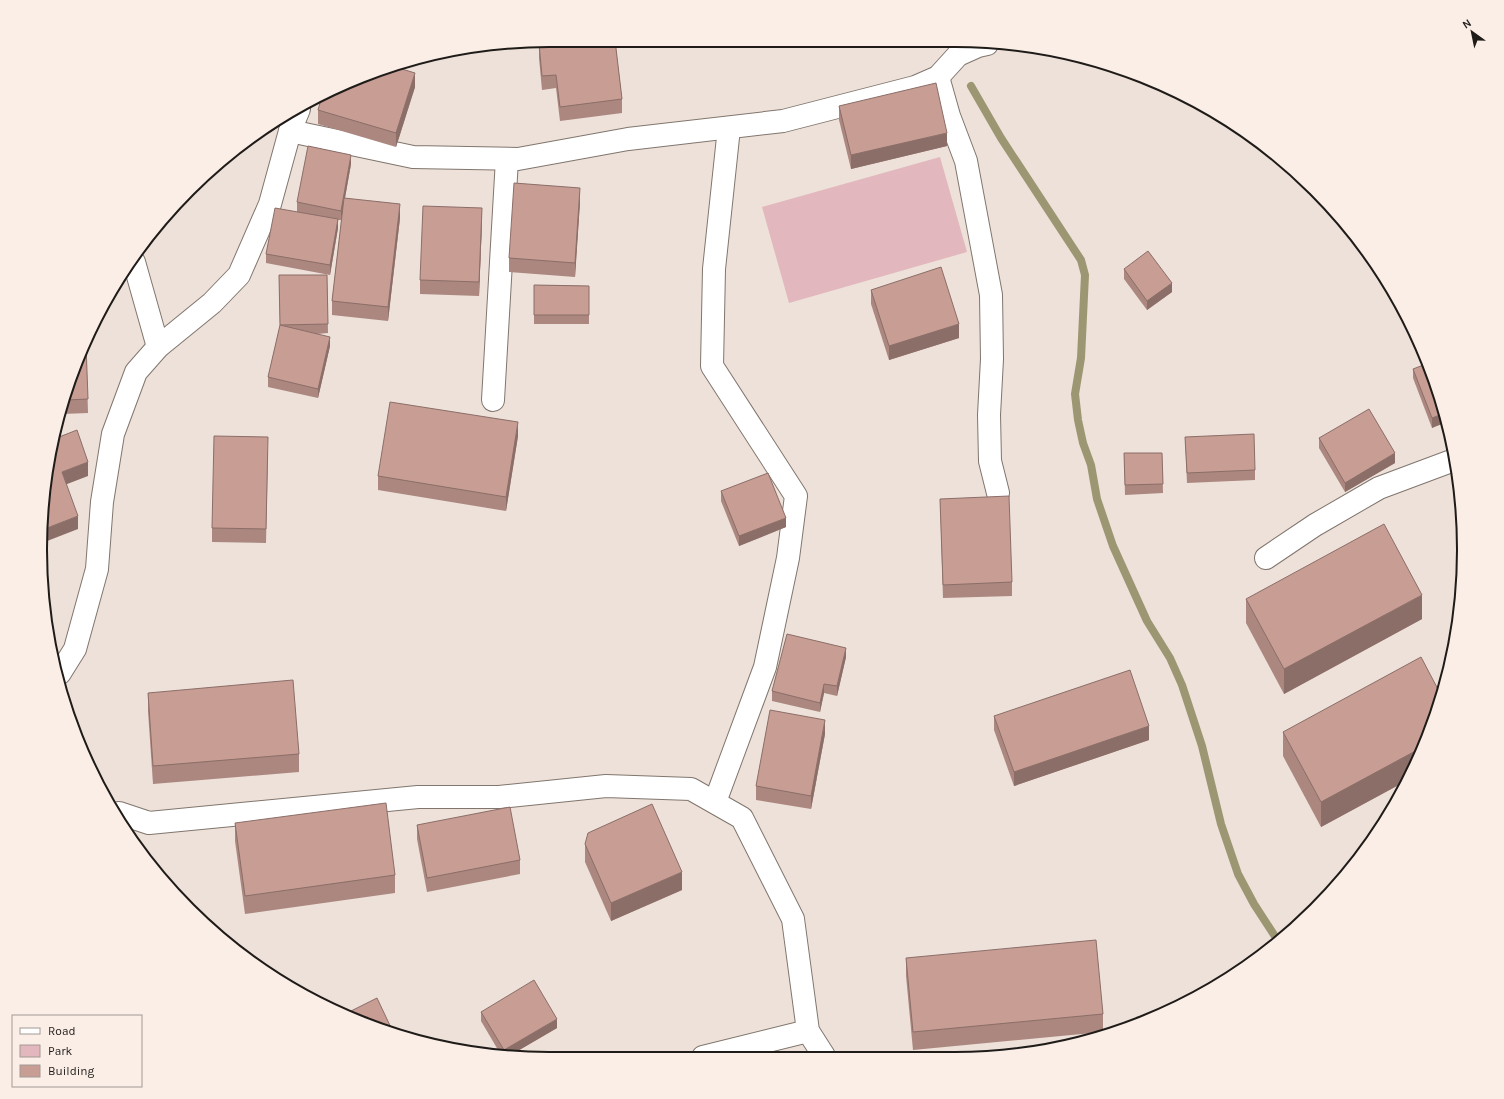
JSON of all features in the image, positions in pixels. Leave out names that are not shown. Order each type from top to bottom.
[{"type":"street","points":[[290,131],[413,157],[518,159],[628,139],[783,121],[914,87],[938,77],[958,55],[974,48]]},
{"type":"street","points":[[938,77],[966,161],[991,295],[992,359],[989,415],[990,461],[998,493]]},
{"type":"street","points":[[62,670],[75,649],[97,569],[102,502],[113,434],[136,372],[158,347],[212,303],[239,275],[270,204],[290,131],[296,115]]},
{"type":"street","points":[[715,802],[765,667],[788,558],[796,496],[712,366],[714,269],[729,128]]},
{"type":"street","points":[[493,400],[507,159]]},
{"type":"street","points":[[135,266],[158,347]]},
{"type":"street","points":[[1266,558],[1315,525],[1379,488],[1449,462]]},
{"type":"street","points":[[123,815],[148,823],[351,802],[418,797],[499,797],[606,786],[691,788],[742,818],[794,919],[808,1031],[821,1052]]},
{"type":"street","points":[[723,1052],[808,1031]]},
{"type":"green space","points":[[940,157],[967,252],[789,303],[762,207]]},
{"type":"building","points":[[539,47],[616,47],[622,99],[560,107],[556,75],[542,76]]},
{"type":"building","points":[[403,69],[415,73],[396,133],[318,110],[320,103],[357,85]]},
{"type":"building","points":[[936,83],[947,133],[851,155],[839,106]]},
{"type":"building","points":[[308,146],[351,155],[341,211],[297,202]]},
{"type":"building","points":[[514,183],[580,188],[575,263],[509,258]]},
{"type":"building","points":[[344,198],[400,204],[388,307],[332,301]]},
{"type":"building","points":[[423,206],[482,208],[479,282],[420,280]]},
{"type":"building","points":[[275,208],[338,219],[330,265],[266,254]]},
{"type":"building","points":[[1148,251],[1172,283],[1147,301],[1124,269]]},
{"type":"building","points":[[941,267],[959,324],[889,346],[871,290]]},
{"type":"building","points":[[279,275],[327,275],[328,324],[280,325]]},
{"type":"building","points":[[534,285],[589,286],[589,315],[534,315]]},
{"type":"building","points":[[280,325],[330,337],[318,389],[268,377]]},
{"type":"building","points":[[86,354],[88,399],[70,400]]},
{"type":"building","points":[[1422,366],[1439,415],[1432,418],[1413,369]]},
{"type":"building","points":[[390,402],[518,422],[506,497],[378,476]]},
{"type":"building","points":[[1369,409],[1395,453],[1345,483],[1319,438]]},
{"type":"building","points":[[77,430],[88,462],[62,472],[78,516],[48,528],[51,484],[60,437]]},
{"type":"building","points":[[1254,434],[1255,470],[1187,473],[1185,437]]},
{"type":"building","points":[[214,436],[268,437],[266,529],[212,528]]},
{"type":"building","points":[[1124,453],[1162,453],[1163,484],[1125,485]]},
{"type":"building","points":[[768,473],[786,518],[739,536],[721,491]]},
{"type":"building","points":[[1009,496],[1012,582],[943,585],[940,499]]},
{"type":"building","points":[[1384,524],[1422,595],[1284,669],[1246,599]]},
{"type":"building","points":[[787,634],[846,648],[837,686],[824,684],[820,703],[772,691]]},
{"type":"building","points":[[1421,657],[1437,688],[1415,751],[1321,802],[1283,732]]},
{"type":"building","points":[[1130,670],[1149,726],[1014,772],[994,716]]},
{"type":"building","points":[[293,680],[299,754],[153,766],[148,693]]},
{"type":"building","points":[[770,710],[825,720],[811,796],[756,786]]},
{"type":"building","points":[[386,803],[395,875],[245,896],[235,823]]},
{"type":"building","points":[[652,804],[682,872],[611,903],[585,844],[588,833]]},
{"type":"building","points":[[510,807],[520,860],[427,878],[417,825]]},
{"type":"building","points":[[1096,940],[1103,1014],[913,1032],[906,958]]},
{"type":"building","points":[[534,980],[557,1019],[504,1050],[481,1012]]},
{"type":"building","points":[[377,998],[390,1026],[357,1014],[351,1011]]},
{"type":"waterway","points":[[971,86],[1001,138],[1081,260],[1085,275],[1081,358],[1075,394],[1078,420],[1083,443],[1091,465],[1097,499],[1113,546],[1147,621],[1170,658],[1182,685],[1202,746],[1221,824],[1238,874],[1254,904],[1275,936]]}]
